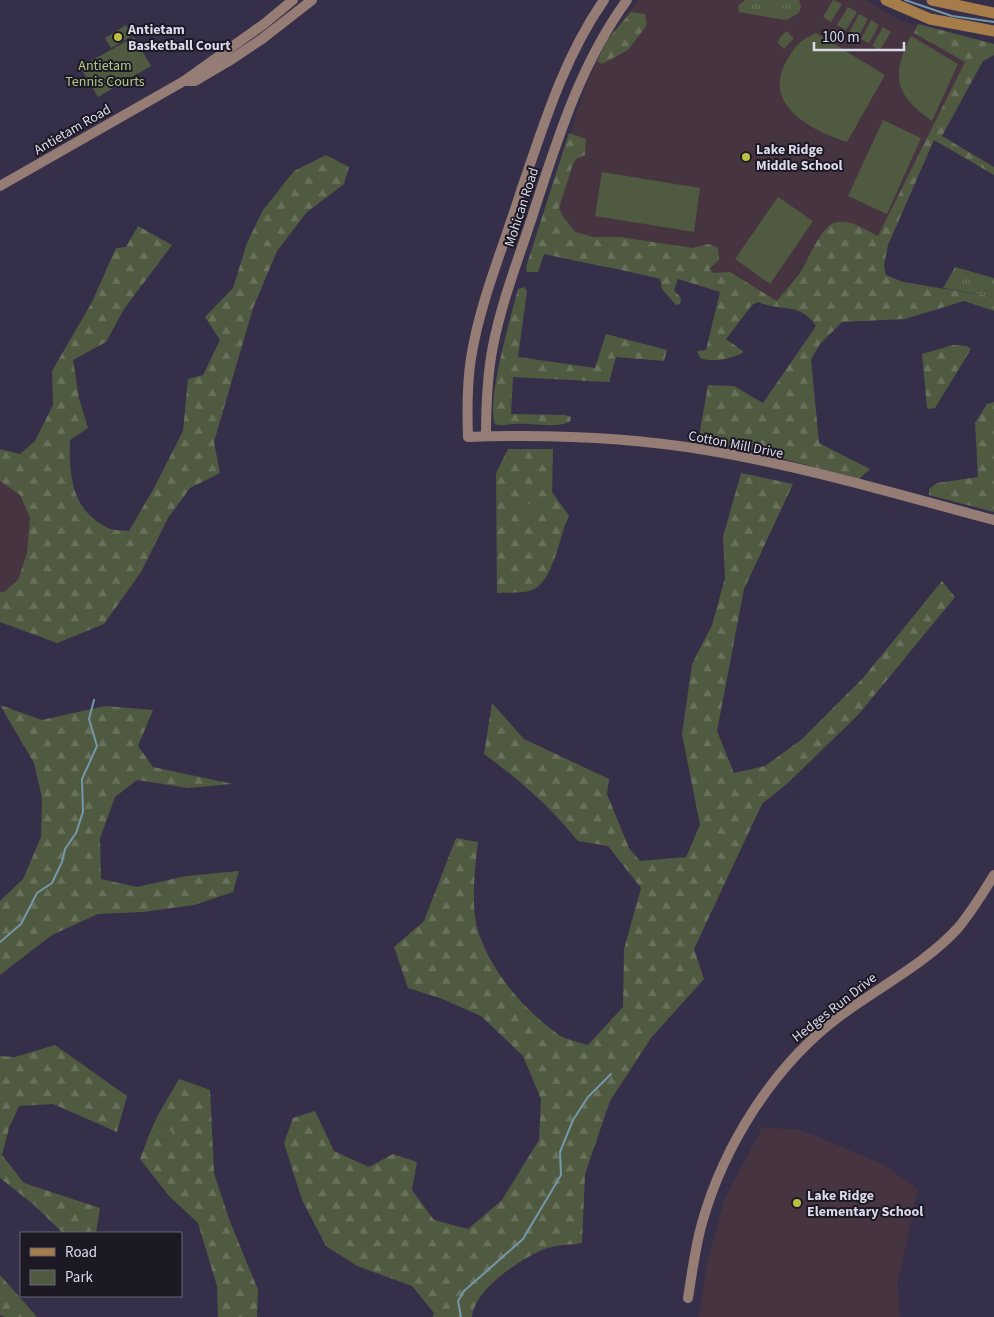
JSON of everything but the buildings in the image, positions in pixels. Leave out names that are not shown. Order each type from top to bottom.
[{"type":"main road","points":[[886,0],[930,18],[994,31]]},
{"type":"main road","points":[[932,0],[994,13]]},
{"type":"street","name":"Antietam Road","points":[[0,186],[184,81],[264,24],[294,0]]},
{"type":"street","name":"Antietam Road","points":[[184,81],[195,82],[229,61],[262,39],[312,0]]},
{"type":"street","name":"Mohican Road","points":[[468,437],[467,398],[472,357],[490,287],[562,76],[584,32],[604,0]]},
{"type":"street","name":"Mohican Road","points":[[486,436],[486,392],[494,339],[538,200],[571,101],[604,33],[627,0]]},
{"type":"street","name":"Cotton Mill Drive","points":[[468,437],[590,438],[705,450],[766,462],[994,520]]},
{"type":"street","name":"Hedges Run Drive","points":[[688,1298],[696,1247],[713,1188],[766,1091],[791,1059],[816,1035],[944,941],[971,912],[994,875]]},
{"type":"shaded area","name":"Lake Ridge Middle School","points":[[638,0],[866,0],[901,21],[978,48],[919,172],[888,245],[824,232],[799,273],[777,301],[542,230],[570,141],[577,110],[590,76],[607,40]]},
{"type":"shaded area","points":[[0,481],[20,495],[30,518],[27,553],[18,580],[4,592],[0,592]]},
{"type":"shaded area","points":[[762,1128],[796,1129],[821,1138],[884,1165],[918,1189],[897,1285],[900,1317],[699,1317],[707,1262],[725,1198]]},
{"type":"green space","points":[[745,0],[799,0],[801,6],[799,13],[786,20],[739,12],[738,6]]},
{"type":"green space","points":[[833,0],[842,4],[831,22],[823,17]]},
{"type":"green space","points":[[848,7],[857,12],[846,30],[837,25]]},
{"type":"green space","points":[[631,12],[645,14],[647,25],[628,50],[602,64],[597,61],[607,40]]},
{"type":"green space","points":[[859,14],[868,19],[858,37],[849,33]]},
{"type":"green space","points":[[871,20],[879,25],[869,43],[861,39]]},
{"type":"green space","points":[[918,24],[994,44],[994,55],[983,61],[942,136],[994,167],[994,175],[934,140],[888,245],[884,265],[886,275],[903,282],[994,297],[994,311],[964,301],[905,319],[842,322],[820,344],[811,359],[819,443],[870,469],[859,479],[746,449],[698,442],[708,385],[734,386],[763,403],[816,326],[810,318],[797,310],[758,302],[752,305],[726,339],[743,351],[743,353],[722,360],[700,358],[697,351],[706,350],[720,292],[678,279],[674,290],[681,298],[680,304],[676,305],[662,289],[660,279],[544,254],[538,272],[527,272],[526,267],[569,133],[586,139],[585,155],[576,159],[572,167],[559,208],[575,232],[593,237],[620,237],[692,248],[709,244],[718,248],[719,260],[709,269],[713,273],[730,272],[777,301],[799,274],[819,238],[829,226],[840,222],[852,223],[878,236],[965,62],[914,33]]},
{"type":"green space","name":"Antietam Basketball Court","points":[[126,25],[132,36],[111,48],[105,38]]},
{"type":"green space","points":[[883,27],[891,32],[880,50],[872,46]]},
{"type":"green space","points":[[786,31],[794,38],[784,49],[777,42]]},
{"type":"green space","points":[[816,33],[885,75],[847,142],[806,123],[786,104],[781,92],[780,78],[786,62],[802,41]]},
{"type":"green space","points":[[911,36],[958,64],[932,121],[910,102],[903,93],[900,83],[900,62]]},
{"type":"green space","name":"Antietam Tennis Courts","points":[[134,37],[151,66],[98,97],[80,67]]},
{"type":"green space","points":[[883,120],[921,138],[887,214],[848,196]]},
{"type":"green space","points":[[326,155],[349,167],[344,184],[307,212],[277,251],[253,308],[214,442],[220,473],[190,488],[168,518],[141,572],[104,624],[57,643],[0,622],[0,592],[4,592],[18,580],[27,553],[30,518],[20,495],[0,481],[0,449],[20,454],[35,441],[53,405],[52,371],[92,302],[116,248],[126,247],[138,226],[172,245],[124,309],[106,342],[73,360],[79,398],[88,428],[70,440],[70,466],[74,490],[85,510],[94,519],[108,528],[129,531],[154,488],[183,431],[188,379],[203,375],[220,340],[205,317],[233,288],[247,243],[263,210],[294,171]]},
{"type":"green space","points":[[602,172],[700,188],[694,232],[595,216]]},
{"type":"green space","points":[[778,197],[813,221],[770,284],[735,259]]},
{"type":"green space","points":[[955,267],[994,278],[994,297],[943,288]]},
{"type":"green space","points":[[524,287],[527,291],[518,357],[595,368],[606,334],[667,350],[664,361],[616,357],[609,382],[513,377],[511,414],[565,415],[571,417],[570,422],[556,425],[495,424],[493,413],[496,378],[518,289]]},
{"type":"green space","points":[[953,345],[967,346],[971,349],[935,408],[927,408],[922,354]]},
{"type":"green space","points":[[994,402],[994,512],[929,495],[929,489],[937,483],[978,477],[975,423],[987,404]]},
{"type":"green space","points":[[508,449],[553,449],[552,492],[569,516],[546,578],[532,590],[497,593],[496,473]]},
{"type":"green space","points":[[741,473],[793,484],[744,589],[717,731],[734,773],[765,766],[802,739],[863,678],[942,581],[955,597],[859,714],[789,782],[762,804],[694,949],[704,979],[651,1038],[610,1101],[585,1174],[582,1243],[544,1249],[511,1268],[481,1296],[475,1306],[472,1317],[433,1317],[434,1313],[412,1286],[357,1266],[326,1246],[302,1200],[284,1143],[293,1118],[315,1111],[334,1151],[369,1167],[393,1154],[417,1162],[412,1190],[434,1220],[468,1229],[502,1200],[539,1140],[541,1099],[523,1056],[481,1016],[440,998],[408,988],[394,947],[424,921],[456,838],[478,842],[474,901],[476,924],[485,949],[493,963],[522,1003],[559,1035],[588,1045],[623,1007],[624,949],[641,888],[608,846],[578,841],[534,794],[484,754],[492,703],[524,739],[609,779],[607,794],[629,848],[640,861],[686,857],[700,825],[682,734],[692,664],[712,625],[725,578],[723,537]]},
{"type":"green space","points":[[524,503],[537,506],[531,527],[519,523]]},
{"type":"green space","points":[[0,705],[42,720],[105,706],[153,710],[138,746],[153,767],[233,784],[188,788],[137,780],[115,797],[100,838],[101,879],[137,887],[186,876],[239,871],[233,892],[194,905],[143,912],[98,914],[52,935],[0,975],[0,901],[23,879],[41,837],[42,798],[34,763]]},
{"type":"green space","points":[[55,1045],[127,1096],[117,1132],[53,1104],[19,1106],[9,1128],[2,1155],[24,1183],[100,1208],[96,1232],[62,1232],[33,1204],[0,1178],[0,1056],[15,1057]]},
{"type":"green space","points":[[179,1079],[210,1090],[214,1173],[229,1219],[258,1290],[257,1317],[218,1317],[217,1286],[198,1223],[169,1196],[140,1159],[151,1130],[166,1141],[172,1133],[158,1115]]},
{"type":"green space","points":[[158,1115],[172,1133],[166,1141],[151,1130]]},
{"type":"green space","points":[[0,1275],[37,1317],[5,1317],[0,1315]]},
{"type":"waterway","points":[[905,0],[952,16],[994,22]]},
{"type":"waterway","points":[[0,942],[21,924],[37,893],[52,883],[62,862],[65,849],[76,833],[83,812],[82,779],[97,746],[89,719],[94,700]]},
{"type":"waterway","points":[[461,1317],[458,1301],[464,1291],[523,1239],[561,1175],[560,1152],[573,1120],[588,1097],[611,1074]]},
{"type":"place","name":"Antietam Basketball Court","points":[[118,37]]},
{"type":"place","name":"Lake Ridge Middle School","points":[[746,157]]},
{"type":"place","name":"Lake Ridge Elementary School","points":[[797,1203]]}]
